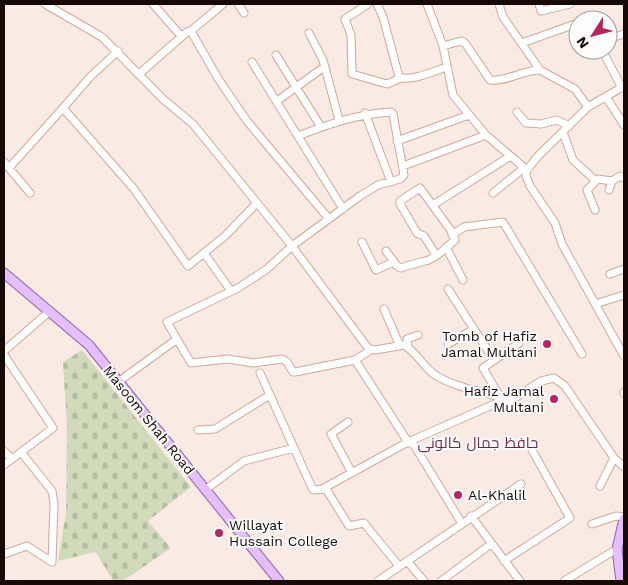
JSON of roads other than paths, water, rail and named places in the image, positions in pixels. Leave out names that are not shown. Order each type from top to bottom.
[{"type":"main road","name":"Masoom Shah Road","points":[[4,273],[89,346],[279,581]]},
{"type":"main road","points":[[622,577],[617,548],[624,518]]},
{"type":"street","points":[[45,4],[102,37],[118,51],[163,100],[194,124],[292,246],[371,350]]},
{"type":"street","points":[[155,4],[181,36]]},
{"type":"street","points":[[139,74],[181,36],[192,30],[223,4]]},
{"type":"street","points":[[238,4],[244,13]]},
{"type":"street","points":[[368,4],[345,19],[351,35],[352,74],[387,84],[401,78],[447,67]]},
{"type":"street","points":[[377,4],[383,17],[401,78]]},
{"type":"street","points":[[427,4],[443,46],[453,95],[486,135],[525,169],[530,186],[555,223],[562,244],[624,356]]},
{"type":"street","points":[[499,4],[503,17],[540,70]]},
{"type":"street","points":[[539,4],[541,11],[570,4]]},
{"type":"street","points":[[522,42],[568,26]]},
{"type":"street","points":[[192,30],[219,80],[247,121],[329,219]]},
{"type":"street","points":[[309,33],[324,67],[339,120]]},
{"type":"street","points":[[443,46],[461,41],[465,43],[490,80],[528,70],[540,70],[575,89],[588,108]]},
{"type":"street","points":[[4,162],[9,168],[20,180],[30,193],[9,168],[90,77],[118,51]]},
{"type":"street","points":[[276,55],[321,127]]},
{"type":"street","points":[[493,193],[525,169],[588,108],[623,87],[608,60]]},
{"type":"street","points":[[252,62],[343,209]]},
{"type":"street","points":[[277,101],[324,67]]},
{"type":"street","points":[[606,97],[624,125]]},
{"type":"street","points":[[63,108],[134,189],[188,266],[225,236],[257,204]]},
{"type":"street","points":[[298,136],[339,120],[365,113],[392,112],[403,177],[378,186],[343,209],[292,246],[268,269],[231,291],[167,322],[191,363],[228,359],[254,363],[282,359],[287,362],[292,372],[295,372],[355,360],[371,350],[399,344],[408,347]]},
{"type":"street","points":[[517,112],[526,123],[541,124],[557,120],[569,126]]},
{"type":"street","points":[[365,113],[391,182]]},
{"type":"street","points":[[397,141],[468,115]]},
{"type":"street","points":[[563,132],[573,160],[596,181]]},
{"type":"street","points":[[402,166],[486,135]]},
{"type":"street","points":[[433,205],[509,156]]},
{"type":"street","points":[[609,190],[612,181],[620,176],[624,178]]},
{"type":"street","points":[[595,210],[586,191],[600,178],[612,181]]},
{"type":"street","points":[[386,251],[401,268],[420,261],[426,261],[436,254],[446,247],[455,240],[452,232],[420,188],[400,202],[417,233],[424,236],[436,254]]},
{"type":"street","points":[[452,235],[464,227],[503,222],[582,354]]},
{"type":"street","points":[[362,242],[376,270],[394,262]]},
{"type":"street","points":[[446,247],[463,280]]},
{"type":"street","points":[[204,253],[231,291]]},
{"type":"street","points":[[610,274],[624,269]]},
{"type":"street","points":[[448,289],[494,360]]},
{"type":"street","points":[[595,304],[624,295]]},
{"type":"street","points":[[384,309],[399,344]]},
{"type":"street","points":[[4,465],[53,428],[4,353],[50,311]]},
{"type":"street","points":[[448,344],[474,329]]},
{"type":"street","points":[[418,335],[406,339],[408,347],[432,373],[459,386],[514,400],[548,378],[560,380],[614,458],[624,467]]},
{"type":"street","points":[[118,382],[177,339]]},
{"type":"street","points":[[503,397],[483,371],[485,366],[519,343]]},
{"type":"street","points":[[355,360],[408,442],[414,445],[461,522]]},
{"type":"street","points":[[260,373],[313,490],[324,488],[408,442],[503,397]]},
{"type":"street","points":[[198,430],[215,428],[270,395]]},
{"type":"street","points":[[348,422],[330,432],[352,473]]},
{"type":"street","points":[[206,490],[244,461],[294,448]]},
{"type":"street","points":[[504,561],[570,518],[532,450]]},
{"type":"street","points":[[4,451],[11,458]]},
{"type":"street","points":[[4,554],[27,546],[52,562],[54,504],[52,491],[21,452]]},
{"type":"street","points":[[600,486],[614,458]]},
{"type":"street","points":[[378,581],[461,522],[521,484]]},
{"type":"street","points":[[324,488],[350,526],[364,523],[399,566]]},
{"type":"street","points":[[471,516],[520,581]]},
{"type":"street","points":[[592,524],[616,516],[624,518]]},
{"type":"street","points":[[441,581],[491,544]]},
{"type":"street","points":[[564,581],[617,548]]},
{"type":"street","points":[[407,561],[424,581]]},
{"type":"place","name":"Tomb of Hafiz Jamal Multani","points":[[547,344]]},
{"type":"place","name":"Hafiz Jamal Multani","points":[[554,399]]},
{"type":"place","name":"Al-Khalil","points":[[458,495]]},
{"type":"place","name":"Willayat Hussain College","points":[[219,533]]},
{"type":"district","name":"حافظ جمال کالونی","points":[[478,443]]}]
